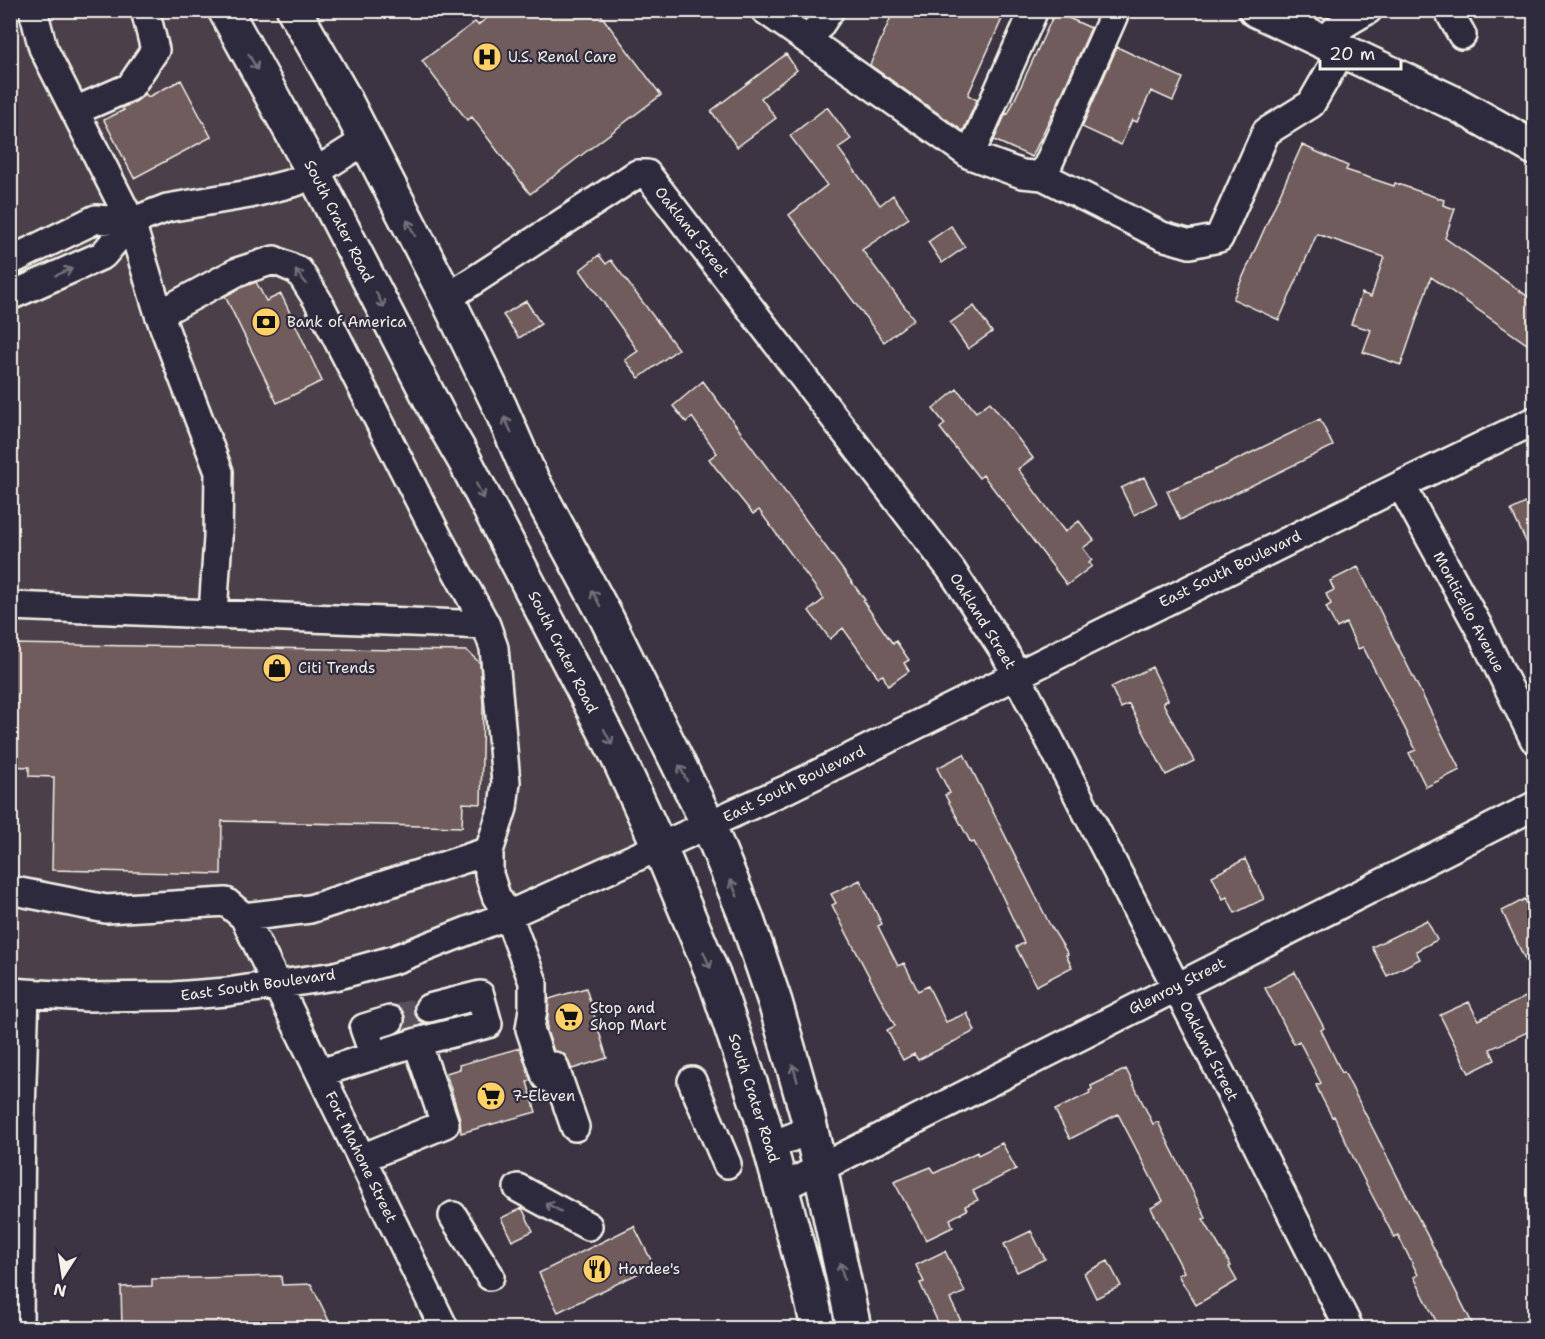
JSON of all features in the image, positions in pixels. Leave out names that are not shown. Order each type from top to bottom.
[{"type":"main road","name":"South Crater Road","points":[[225,10],[314,173],[616,753],[660,848],[716,982],[770,1146],[818,1329]]},
{"type":"main road","points":[[294,10],[366,140],[447,298],[496,397],[530,476],[607,619],[709,825],[746,916],[775,1002],[807,1114],[854,1329]]},
{"type":"main road","points":[[1257,10],[1458,105],[1534,147]]},
{"type":"street","points":[[33,10],[43,48],[131,222],[159,314],[219,472],[218,538],[213,613]]},
{"type":"street","points":[[75,111],[130,87],[155,50],[145,10]]},
{"type":"street","points":[[765,10],[970,155],[1022,174],[1043,176],[1162,236],[1190,244],[1219,238],[1266,132],[1311,104],[1333,46],[1331,33],[1368,10]]},
{"type":"street","points":[[809,41],[830,10]]},
{"type":"street","points":[[970,155],[1034,10]]},
{"type":"street","points":[[1043,176],[1116,10]]},
{"type":"street","points":[[1448,10],[1462,35]]},
{"type":"street","points":[[10,261],[96,219],[131,222],[167,208],[250,194],[296,182],[366,140]]},
{"type":"street","name":"Oakland Street","points":[[447,298],[637,174],[647,174],[952,571],[1004,651],[1349,1329]]},
{"type":"street","points":[[10,296],[104,255],[131,222]]},
{"type":"street","points":[[159,314],[237,272],[274,260],[300,271],[318,301],[440,541],[486,625],[494,648],[506,782],[503,808],[489,851],[489,874],[496,896],[508,915],[532,982],[533,1009],[530,1029],[546,1077],[560,1083]]},
{"type":"street","name":"East South Boulevard","points":[[18,993],[87,998],[174,996],[278,986],[335,976],[396,958],[508,915],[787,789],[1534,421]]},
{"type":"street","name":"Monticello Avenue","points":[[1401,485],[1478,626],[1534,739]]},
{"type":"street","points":[[10,606],[486,625]]},
{"type":"street","name":"Glenroy Street","points":[[781,1188],[1534,806]]},
{"type":"street","points":[[10,890],[106,909],[226,902],[244,917],[310,909],[489,851]]},
{"type":"street","name":"Fort Mahone Street","points":[[244,917],[444,1329]]},
{"type":"street","points":[[18,993],[21,1110],[19,1329]]},
{"type":"street","points":[[320,1073],[417,1042],[488,1024],[480,995],[429,1008]]},
{"type":"street","points":[[533,1009],[575,1127]]},
{"type":"street","points":[[374,1056],[364,1028],[390,1020]]},
{"type":"street","points":[[362,1158],[445,1124],[417,1042]]},
{"type":"street","points":[[692,1081],[727,1164]]},
{"type":"street","points":[[770,1146],[810,1130]]},
{"type":"street","points":[[518,1188],[588,1226]]},
{"type":"street","points":[[453,1216],[490,1276]]},
{"type":"shaded area","points":[[11,11],[224,11],[660,848],[335,976],[11,992]]},
{"type":"building","points":[[497,10],[597,10],[661,95],[530,194],[472,117],[467,120],[422,61],[475,22],[478,25]]},
{"type":"building","points":[[894,10],[1006,10],[968,95],[977,100],[963,131],[870,65]]},
{"type":"building","points":[[1055,12],[1091,28],[1032,157],[994,140]]},
{"type":"building","points":[[1117,47],[1183,78],[1173,101],[1151,91],[1137,122],[1132,120],[1121,145],[1082,127]]},
{"type":"building","points":[[786,54],[797,70],[761,98],[776,118],[737,147],[711,111]]},
{"type":"building","points":[[181,80],[211,137],[134,178],[104,120],[124,110],[122,108],[137,101],[145,93],[148,97]]},
{"type":"building","points":[[827,107],[851,139],[838,148],[880,205],[893,195],[909,218],[862,250],[914,319],[884,342],[789,215],[827,185],[790,136]]},
{"type":"building","points":[[1302,145],[1348,166],[1346,170],[1394,186],[1395,183],[1444,200],[1443,205],[1455,209],[1445,238],[1534,301],[1534,349],[1431,277],[1401,365],[1363,352],[1371,330],[1351,324],[1362,293],[1371,297],[1384,257],[1317,234],[1279,320],[1233,299]]},
{"type":"building","points":[[951,226],[965,247],[942,263],[928,242]]},
{"type":"building","points":[[599,255],[606,264],[611,260],[678,349],[639,378],[625,360],[638,351],[580,270]]},
{"type":"building","name":"Bank of America","points":[[256,282],[266,301],[281,294],[322,381],[277,403],[225,296]]},
{"type":"building","points":[[526,301],[541,324],[519,338],[503,315]]},
{"type":"building","points":[[974,306],[992,332],[968,349],[950,323]]},
{"type":"building","points":[[703,381],[865,600],[863,601],[893,644],[896,641],[909,660],[904,663],[909,671],[888,686],[883,675],[878,677],[843,628],[830,639],[809,611],[824,599],[759,510],[753,514],[709,459],[717,453],[692,417],[686,422],[673,406]]},
{"type":"building","points":[[957,389],[976,412],[990,402],[1033,458],[1018,469],[1065,532],[1079,521],[1094,540],[1083,548],[1092,560],[1089,563],[1092,566],[1067,585],[983,475],[979,478],[940,428],[945,424],[933,409]]},
{"type":"building","points":[[1320,419],[1333,446],[1180,520],[1167,491]]},
{"type":"building","points":[[1144,477],[1157,503],[1134,515],[1121,488]]},
{"type":"building","points":[[1534,499],[1534,558],[1511,510]]},
{"type":"building","points":[[1358,567],[1460,770],[1426,787],[1409,753],[1416,750],[1363,647],[1358,649],[1346,623],[1337,628],[1326,607],[1331,604],[1326,594],[1334,590],[1330,581]]},
{"type":"building","points":[[10,644],[467,651],[480,663],[483,704],[481,804],[463,803],[462,827],[222,821],[221,874],[52,870],[54,777],[29,776],[29,767],[10,766]]},
{"type":"building","points":[[1152,667],[1168,700],[1163,703],[1194,761],[1166,775],[1129,704],[1121,708],[1111,687]]},
{"type":"building","points":[[964,754],[1050,925],[1068,954],[1066,955],[1072,967],[1036,986],[1016,947],[1024,943],[997,885],[945,795],[950,793],[937,768]]},
{"type":"building","points":[[1245,859],[1264,899],[1235,913],[1227,897],[1223,899],[1212,876]]},
{"type":"building","points":[[860,880],[882,924],[878,926],[898,966],[904,963],[918,991],[928,986],[946,1022],[967,1013],[975,1031],[918,1060],[914,1054],[903,1060],[887,1030],[895,1026],[832,905],[836,903],[831,894]]},
{"type":"building","points":[[1525,899],[1534,920],[1534,978],[1502,911]]},
{"type":"building","points":[[1427,920],[1437,940],[1416,951],[1420,959],[1387,976],[1372,947]]},
{"type":"building","points":[[1295,972],[1324,1028],[1321,1030],[1342,1073],[1344,1072],[1475,1329],[1440,1329],[1414,1277],[1418,1275],[1398,1235],[1394,1237],[1334,1116],[1332,1117],[1322,1098],[1316,1085],[1321,1083],[1299,1041],[1294,1044],[1265,988]]},
{"type":"building","name":"Stop and Shop Mart","points":[[586,988],[607,1058],[572,1069],[565,1055],[554,1051],[547,1031],[549,999]]},
{"type":"building","points":[[1534,993],[1534,1029],[1490,1049],[1495,1060],[1469,1073],[1440,1015],[1469,1002],[1478,1020]]},
{"type":"building","points":[[414,1008],[417,1019],[427,1023],[402,1030],[405,1016],[402,1011]]},
{"type":"building","name":"7-Eleven","points":[[520,1048],[531,1081],[527,1082],[536,1112],[461,1133],[460,1119],[446,1073],[460,1069],[459,1065]]},
{"type":"building","points":[[1126,1069],[1153,1124],[1158,1122],[1206,1218],[1203,1219],[1231,1266],[1229,1267],[1237,1281],[1196,1305],[1178,1275],[1184,1272],[1151,1208],[1163,1201],[1118,1114],[1070,1139],[1055,1110],[1090,1093],[1091,1086]]},
{"type":"building","points":[[1002,1143],[1016,1169],[973,1191],[978,1200],[965,1206],[967,1210],[950,1219],[953,1227],[926,1240],[894,1182],[931,1167],[935,1173],[977,1152],[978,1155]]},
{"type":"building","points":[[522,1208],[533,1231],[512,1241],[501,1218]]},
{"type":"building","name":"Hardee's","points":[[634,1226],[654,1266],[558,1312],[539,1273]]},
{"type":"building","points":[[1031,1231],[1045,1259],[1017,1272],[1004,1244]]},
{"type":"building","points":[[945,1251],[965,1292],[950,1299],[965,1329],[941,1329],[920,1283],[924,1282],[916,1265]]},
{"type":"building","points":[[1108,1261],[1121,1286],[1096,1298],[1084,1273]]},
{"type":"building","points":[[281,1276],[282,1285],[311,1284],[333,1329],[122,1329],[121,1287],[152,1286],[152,1279]]},
{"type":"tunnel","points":[[390,1020],[429,1008]]},
{"type":"place","name":"U.S. Renal Care","points":[[487,57]]},
{"type":"place","name":"Bank of America","points":[[266,322]]},
{"type":"place","name":"Citi Trends","points":[[277,668]]},
{"type":"place","name":"Stop and Shop Mart","points":[[569,1017]]},
{"type":"place","name":"7-Eleven","points":[[491,1096]]},
{"type":"place","name":"Hardee's","points":[[597,1269]]}]
